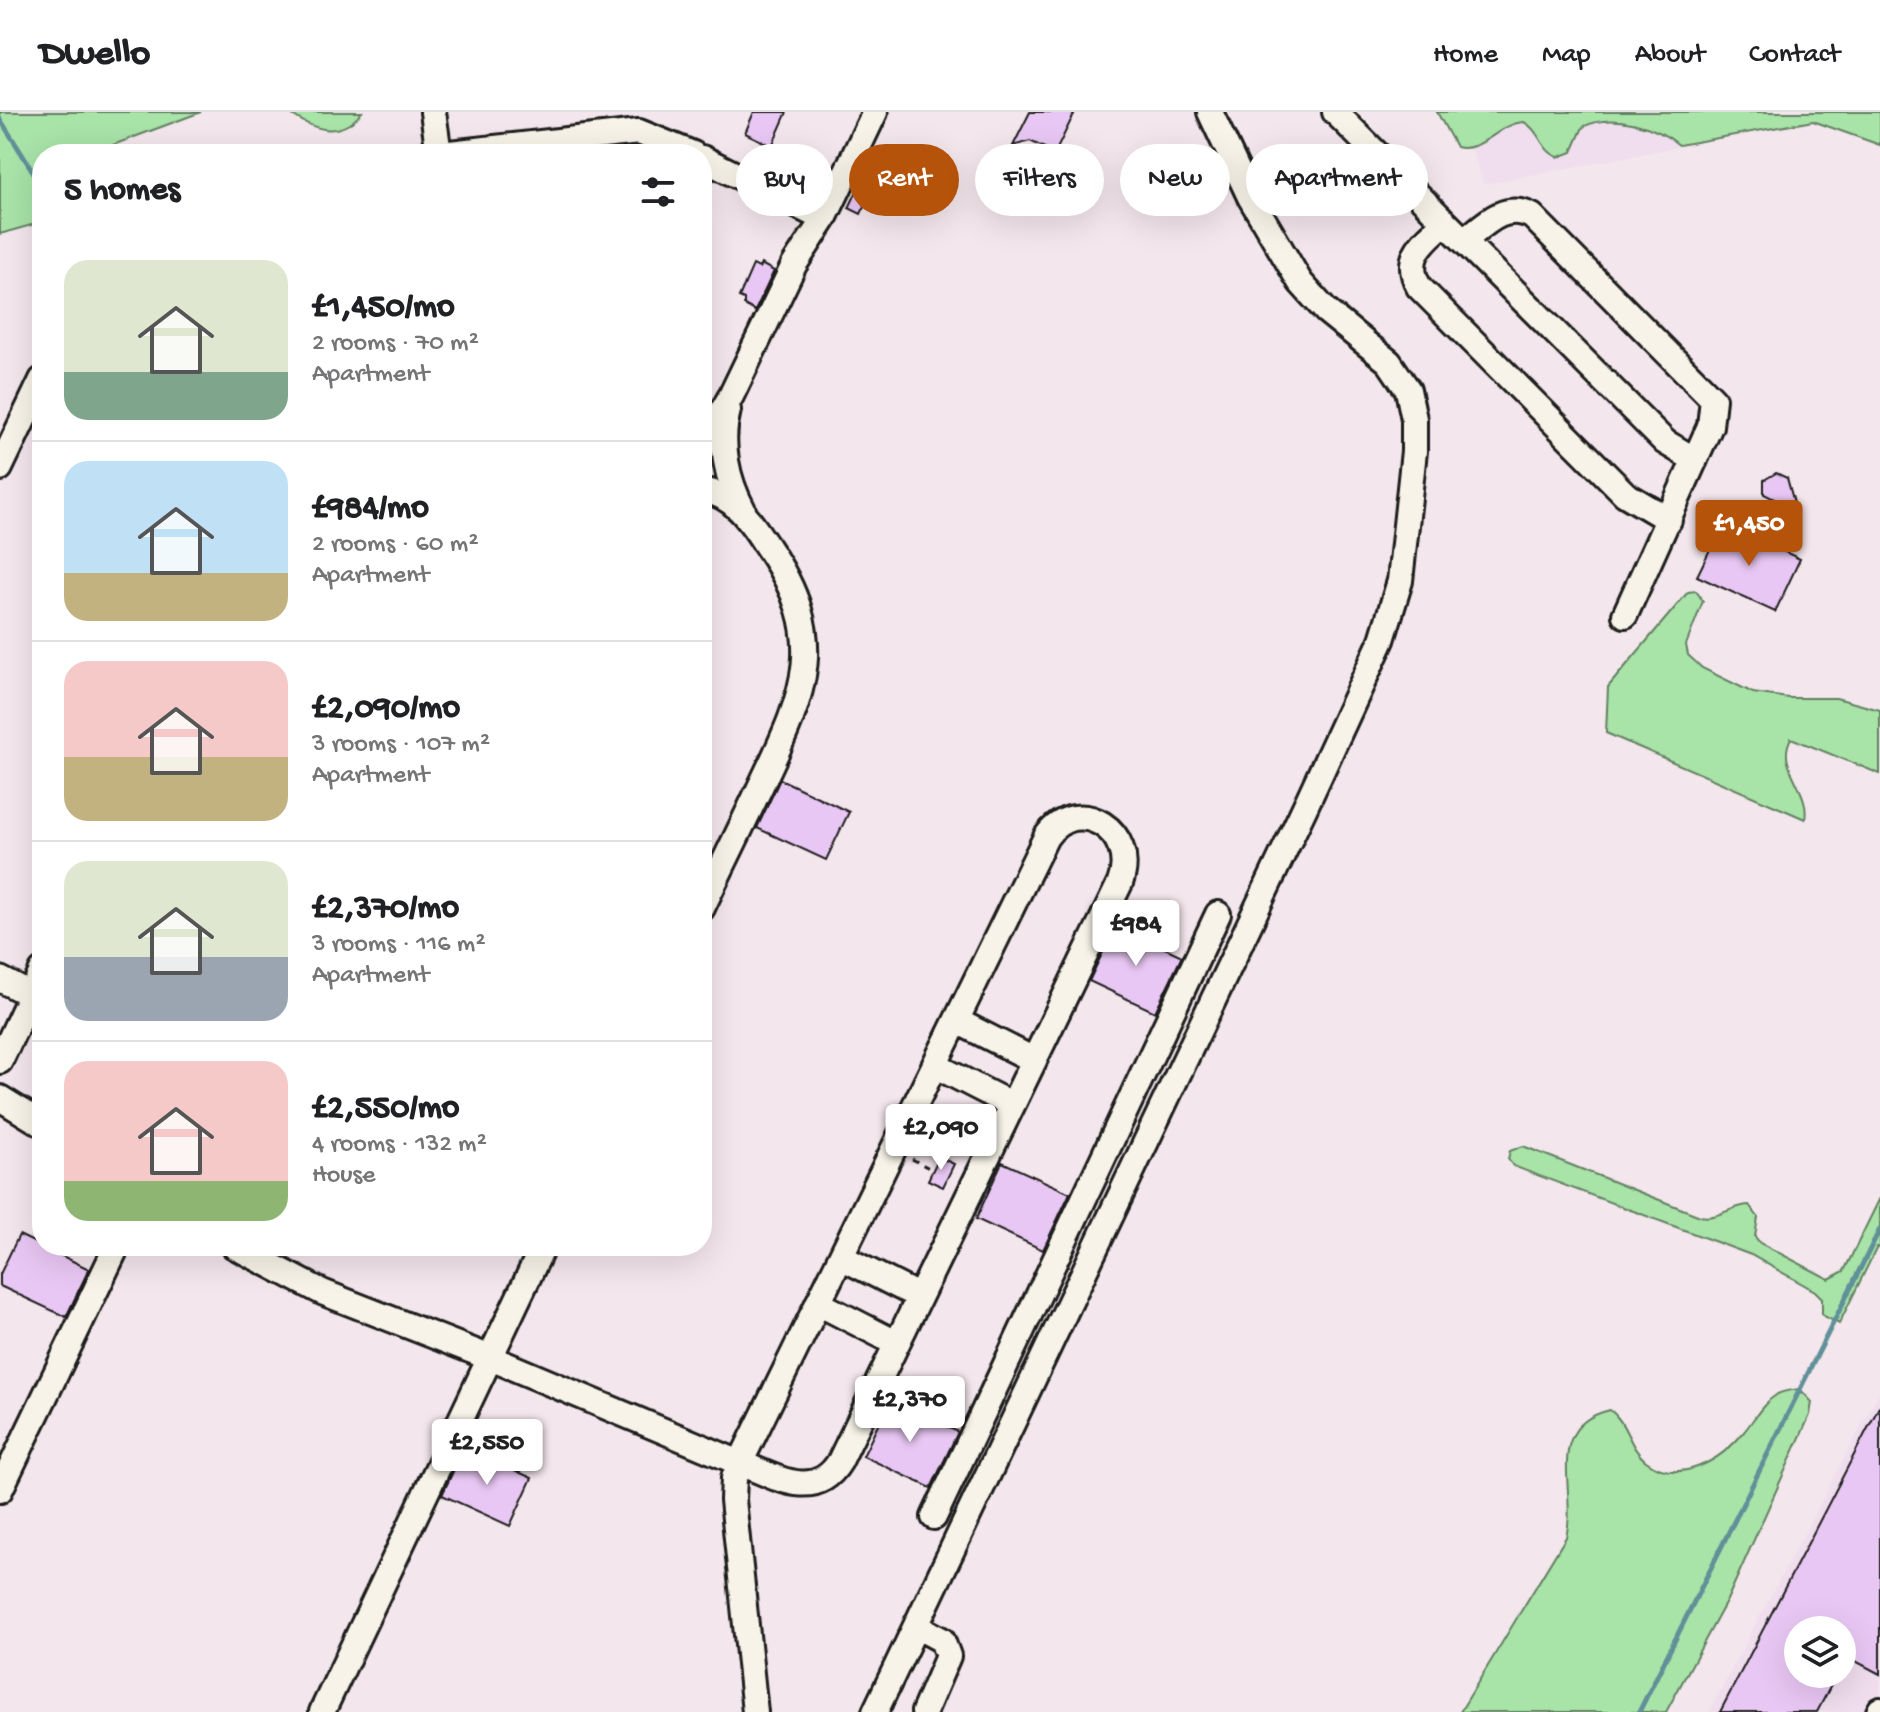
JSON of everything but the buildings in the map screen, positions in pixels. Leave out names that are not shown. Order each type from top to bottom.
[{"type":"lane","points":[[433,112],[438,144]]},
{"type":"lane","points":[[712,429],[731,396],[789,274],[824,219],[875,112]]},
{"type":"lane","points":[[875,1712],[1350,710],[1385,633],[1400,581],[1414,451],[1414,419],[1408,390],[1389,362],[1326,311],[1300,282],[1250,197],[1210,112]]},
{"type":"lane","points":[[1335,112],[1665,442],[1695,460]]},
{"type":"lane","points":[[530,144],[639,132],[668,144]]},
{"type":"lane","points":[[712,163],[824,219]]},
{"type":"lane","points":[[1464,241],[1504,212],[1522,211],[1537,220],[1710,395],[1714,403],[1712,420],[1625,615]]},
{"type":"lane","points":[[1445,222],[1419,247],[1413,258],[1413,274],[1419,287],[1625,494],[1669,520]]},
{"type":"lane","points":[[712,887],[790,725],[803,688],[807,663],[805,627],[796,595],[746,517],[733,487],[724,448],[731,396]]},
{"type":"lane","points":[[0,468],[32,401]]},
{"type":"lane","points":[[712,493],[726,497],[746,517]]},
{"type":"lane","points":[[253,1256],[322,1292],[488,1357],[740,1463],[797,1485],[814,1483],[831,1473],[1123,876],[1121,845],[1104,824],[1076,819],[1050,831],[740,1463],[732,1492],[755,1712]]},
{"type":"lane","points":[[934,1517],[1218,914]]},
{"type":"lane","points":[[0,979],[31,995],[0,1061]]},
{"type":"lane","points":[[957,1021],[1032,1059]]},
{"type":"lane","points":[[936,1066],[1010,1104]]},
{"type":"lane","points":[[0,1098],[32,1118]]},
{"type":"lane","points":[[0,1490],[112,1256]]},
{"type":"lane","points":[[322,1712],[538,1256]]},
{"type":"lane","points":[[841,1257],[918,1296]]},
{"type":"lane","points":[[818,1303],[896,1343]]},
{"type":"lane","points":[[916,1626],[942,1640],[948,1656],[924,1712]]},
{"type":"path","points":[[894,1150],[933,1170]]},
{"type":"shaded area","points":[[1459,112],[1880,112],[1880,145],[1813,121],[1484,184]]},
{"type":"shaded area","points":[[1880,1391],[1880,1712],[1709,1712]]},
{"type":"green space","points":[[0,112],[201,112],[116,144],[32,144],[32,225],[0,234]]},
{"type":"green space","points":[[288,112],[362,112],[345,126],[326,129],[307,124]]},
{"type":"green space","points":[[1437,112],[1880,112],[1880,145],[1813,121],[1679,145],[1646,127],[1607,121],[1583,127],[1572,152],[1559,157],[1549,151],[1524,122],[1506,127],[1474,146],[1456,147]]},
{"type":"green space","points":[[1696,591],[1703,601],[1686,645],[1688,655],[1702,668],[1753,693],[1788,698],[1836,698],[1880,710],[1880,774],[1791,738],[1787,759],[1803,798],[1805,819],[1606,733],[1608,687],[1688,592]]},
{"type":"green space","points":[[1523,1146],[1700,1216],[1713,1216],[1749,1205],[1758,1217],[1755,1237],[1760,1243],[1829,1279],[1844,1271],[1880,1198],[1880,1248],[1877,1247],[1839,1324],[1822,1315],[1822,1298],[1815,1291],[1751,1255],[1513,1166],[1508,1159],[1510,1151]]},
{"type":"green space","points":[[1800,1389],[1812,1402],[1810,1415],[1727,1600],[1666,1712],[1460,1712],[1566,1537],[1569,1518],[1567,1462],[1569,1445],[1576,1430],[1589,1418],[1610,1410],[1646,1461],[1672,1471],[1685,1470],[1711,1460],[1734,1443],[1776,1395]]},
{"type":"waterway","points":[[0,119],[32,170]]},
{"type":"waterway","points":[[1639,1712],[1880,1229]]}]
